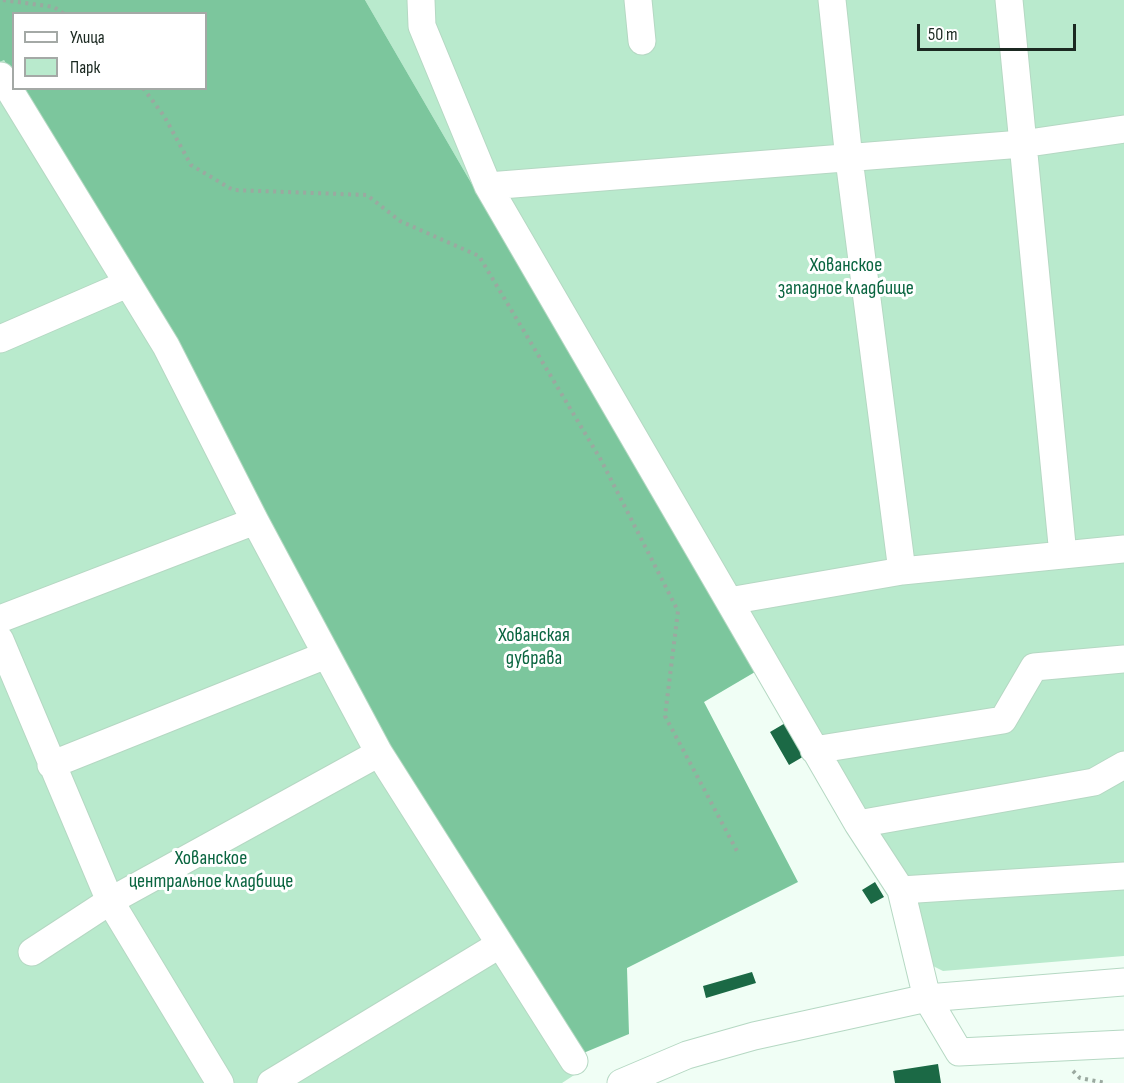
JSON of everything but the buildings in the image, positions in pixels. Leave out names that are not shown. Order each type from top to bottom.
[{"type":"street","points":[[421,0],[422,26],[488,186],[814,750],[901,890],[927,998],[959,1052],[1124,1044]]},
{"type":"street","points":[[638,0],[642,41]]},
{"type":"street","points":[[832,0],[849,159],[902,571]]},
{"type":"street","points":[[1009,0],[1063,555]]},
{"type":"street","points":[[1,76],[166,346],[255,521],[379,753],[574,1061]]},
{"type":"street","points":[[488,186],[1022,144],[1124,129]]},
{"type":"street","points":[[0,339],[127,284]]},
{"type":"street","points":[[0,619],[255,521]]},
{"type":"street","points":[[729,601],[902,571],[1124,549]]},
{"type":"street","points":[[0,640],[110,901],[220,1083]]},
{"type":"street","points":[[51,765],[327,655]]},
{"type":"street","points":[[814,750],[1003,720],[1034,667],[1124,659]]},
{"type":"street","points":[[32,952],[110,901],[379,753]]},
{"type":"street","points":[[858,824],[1094,782],[1124,765]]},
{"type":"street","points":[[901,890],[1124,876]]},
{"type":"street","points":[[271,1083],[499,945]]},
{"type":"street","points":[[621,1083],[687,1055],[754,1036],[927,998],[1124,982]]},
{"type":"path","points":[[3,0],[54,7],[61,12]]},
{"type":"path","points":[[144,90],[164,116],[191,165],[232,190],[367,195],[400,221],[479,256],[601,460],[678,611],[665,716],[738,853]]},
{"type":"green space","name":"Хованская дубрава","points":[[0,0],[365,0],[755,672],[704,702],[798,882],[627,968],[629,1034],[581,1054],[386,749],[22,90],[207,90],[207,12],[12,12],[12,74],[4,60],[0,62]]},
{"type":"green space","name":"Хованское западное кладбище","points":[[365,0],[1124,0],[1124,956],[943,971],[931,965],[790,692],[755,672]]},
{"type":"green space","name":"Хованское центральное кладбище","points":[[4,60],[12,74],[12,90],[21,90],[588,1066],[562,1083],[0,1083],[0,62]]}]
